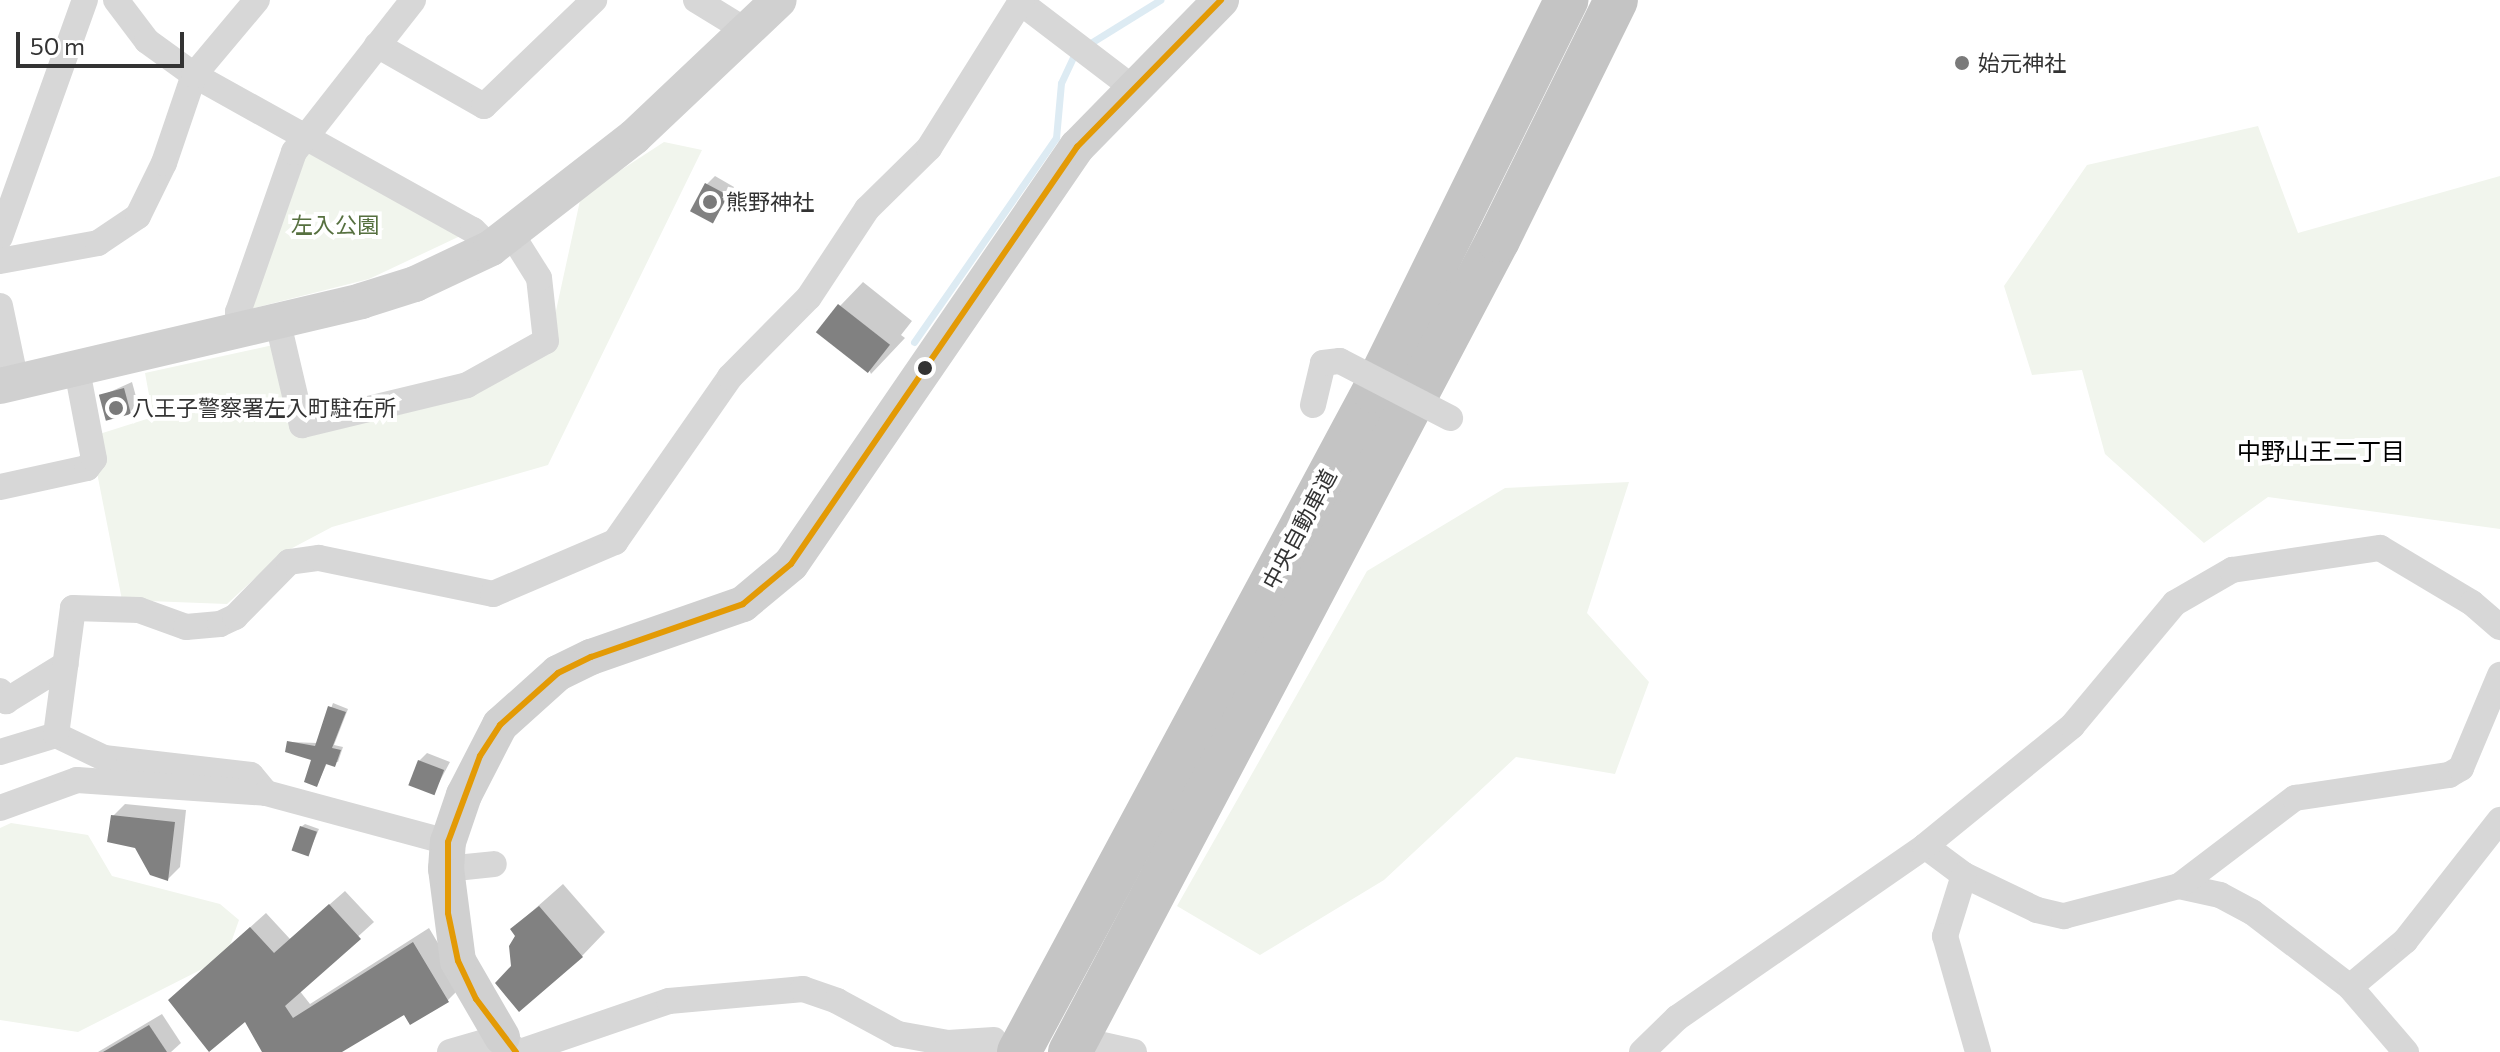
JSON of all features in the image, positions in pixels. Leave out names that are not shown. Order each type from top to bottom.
[{"type":"highway","name":"中央自動車道","points":[[1006,1046],[1374,391],[1566,0]]},
{"type":"highway","name":"中央自動車道","points":[[1082,1047],[1498,240],[1616,0]]},
{"type":"street","points":[[0,237],[85,0]]},
{"type":"street","points":[[116,0],[147,41],[194,75],[473,230],[502,242],[539,278],[546,341],[467,385],[302,425],[278,323]]},
{"type":"street","points":[[0,261],[98,243],[138,216],[164,163],[194,75],[257,0]]},
{"type":"street","points":[[239,331],[238,312],[304,135],[413,0]]},
{"type":"street","points":[[377,45],[484,106],[594,0]]},
{"type":"street","points":[[696,0],[745,30]]},
{"type":"street","points":[[0,306],[8,384],[278,323],[415,284],[502,242],[634,137],[779,0]]},
{"type":"street","points":[[513,1047],[458,961],[447,856],[480,756],[524,700],[591,657],[743,604],[791,564],[1077,147],[1221,0]]},
{"type":"street","points":[[56,735],[73,608],[139,610],[186,627],[220,624],[235,617],[289,562],[319,558],[493,594],[615,542],[730,377],[809,297],[867,209],[929,148],[1021,1],[1133,88]]},
{"type":"street","points":[[1313,405],[1323,363],[1340,361],[1450,418]]},
{"type":"street","points":[[0,487],[87,468],[94,459],[77,370]]},
{"type":"street","points":[[1642,1052],[1677,1018],[1925,846],[2072,726],[2175,603],[2232,570],[2380,548],[2472,603],[2500,627]]},
{"type":"street","points":[[0,691],[6,701],[66,664]]},
{"type":"street","points":[[1925,846],[1964,875],[2037,910],[2064,916],[2179,886],[2295,798],[2449,775],[2461,768],[2500,675]]},
{"type":"street","points":[[0,752],[56,735],[104,758],[251,775],[266,793]]},
{"type":"street","points":[[0,808],[77,780],[266,793],[447,856],[494,864]]},
{"type":"street","points":[[2350,987],[2405,941],[2500,820]]},
{"type":"street","points":[[1964,875],[1945,936],[1978,1052]]},
{"type":"street","points":[[2179,886],[2220,895],[2252,912],[2350,987],[2406,1052]]},
{"type":"street","points":[[450,1052],[513,1047],[669,1001],[803,989],[837,1001],[898,1034],[945,1048],[1006,1046]]},
{"type":"street","points":[[1082,1047],[1134,1052]]},
{"type":"green space","points":[[2258,126],[2298,233],[2500,176],[2500,529],[2268,497],[2204,543],[2105,454],[2082,370],[2032,375],[2004,286],[2087,165]]},
{"type":"green space","name":"左入公園","points":[[304,135],[473,230],[369,279],[238,312]]},
{"type":"green space","points":[[664,142],[702,150],[548,465],[332,527],[281,554],[227,604],[122,600],[90,437],[153,417],[145,373],[282,343],[302,424],[547,352],[581,196]]},
{"type":"green space","points":[[1629,482],[1587,613],[1649,682],[1615,774],[1516,757],[1384,880],[1260,955],[1177,906],[1367,571],[1505,488]]},
{"type":"green space","points":[[11,823],[88,835],[112,876],[220,904],[239,920],[226,957],[78,1032],[0,1020],[0,828]]},
{"type":"building","points":[[705,183],[728,195],[713,223],[690,211]]},
{"type":"building","points":[[838,304],[890,345],[868,373],[816,332]]},
{"type":"building","name":"八王子警察署左入町駐在所","points":[[124,388],[131,414],[106,421],[99,395]]},
{"type":"building","points":[[328,706],[346,712],[332,748],[341,750],[335,767],[326,764],[317,787],[304,782],[311,760],[285,752],[287,741],[315,746]]},
{"type":"building","points":[[418,760],[444,770],[434,795],[408,785]]},
{"type":"building","points":[[111,815],[175,822],[168,881],[150,875],[135,848],[107,842]]},
{"type":"building","points":[[300,826],[317,832],[309,856],[292,851]]},
{"type":"building","points":[[329,904],[361,939],[285,1006],[293,1018],[413,942],[449,1002],[410,1025],[404,1015],[342,1052],[262,1052],[245,1022],[209,1052],[168,1000],[250,927],[274,953]]},
{"type":"building","points":[[539,906],[583,957],[519,1012],[495,983],[511,966],[509,946],[515,936],[510,929]]},
{"type":"building","points":[[149,1025],[167,1052],[103,1052]]},
{"type":"waterway","points":[[1089,44],[1160,0]]},
{"type":"waterway","points":[[914,342],[1056,138],[1061,83],[1074,55]]},
{"type":"transit line","points":[[516,1052],[476,999],[458,961],[448,913],[448,842],[480,756],[500,725],[558,673],[591,657],[743,604],[791,564],[1077,147],[1221,0]]},
{"type":"place","name":"始元神社","points":[[1962,63]]},
{"type":"place","name":"熊野神社","points":[[710,202]]},
{"type":"place","name":"八王子警察署左入町駐在所","points":[[116,408]]},
{"type":"district","name":"中野山王二丁目","points":[[2321,451]]}]
